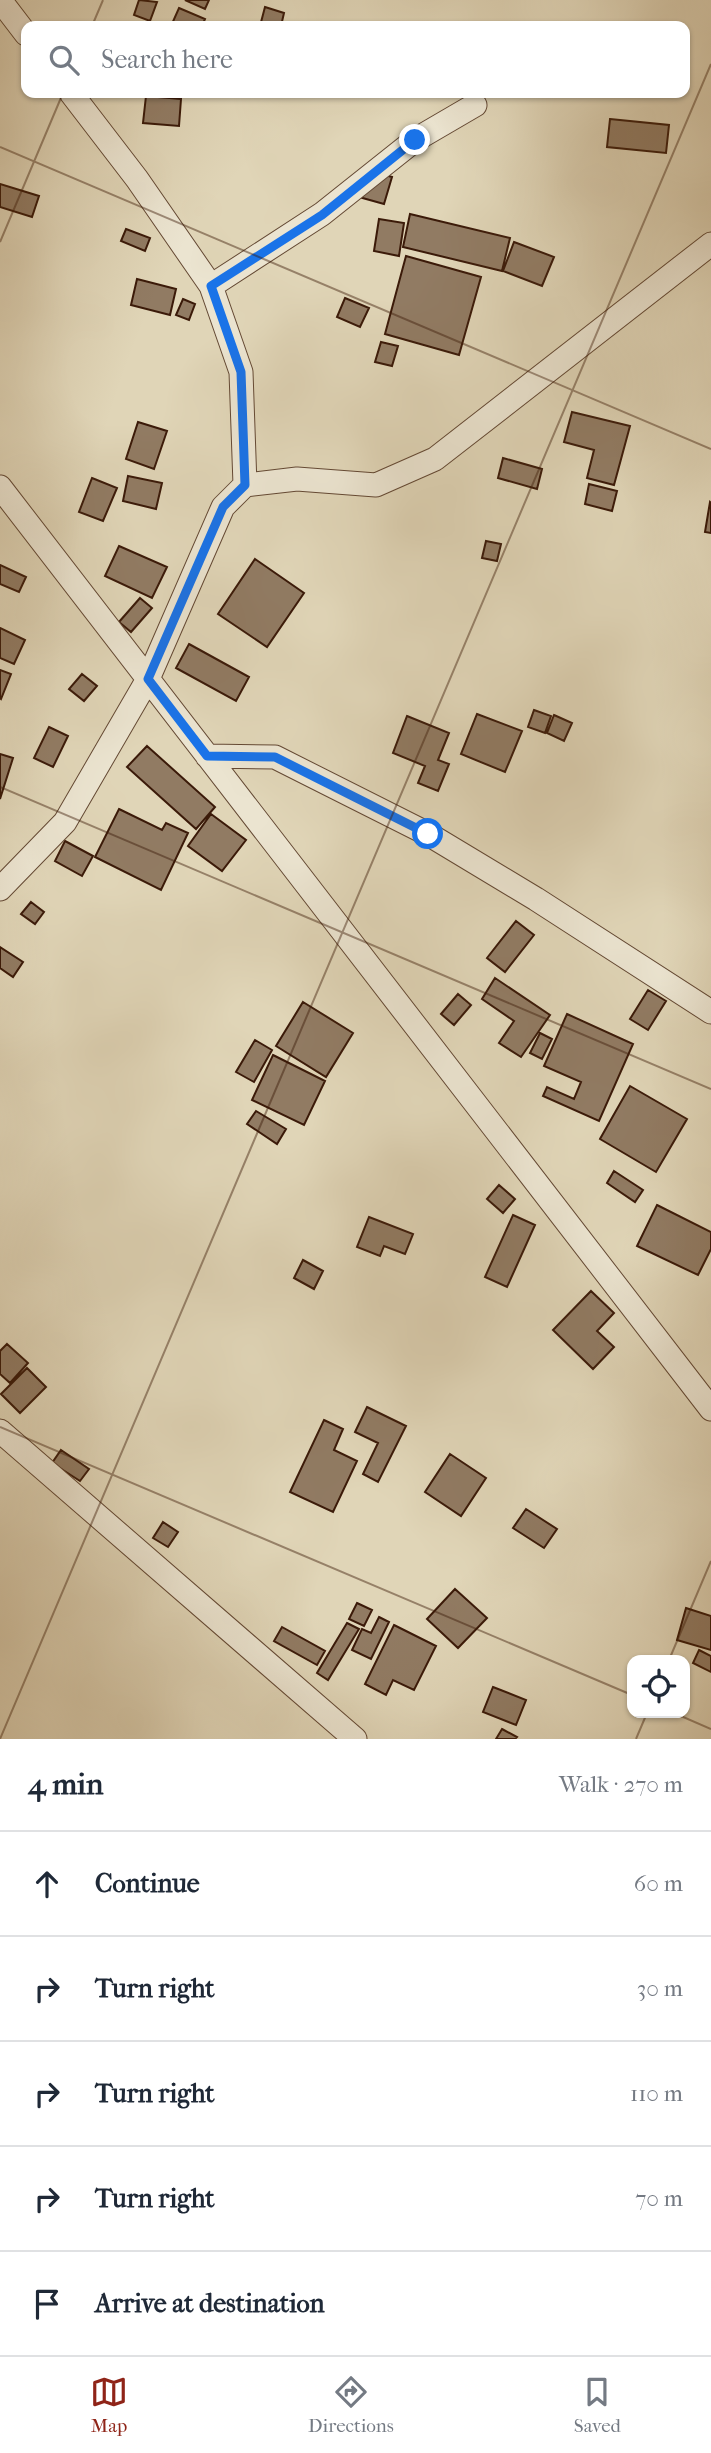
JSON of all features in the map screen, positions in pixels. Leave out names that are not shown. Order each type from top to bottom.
[{"type":"street","points":[[0,0],[21,27]]},
{"type":"street","points":[[75,98],[137,179],[211,286],[241,372],[245,485]]},
{"type":"street","points":[[211,286],[322,215],[415,140],[475,105]]},
{"type":"street","points":[[0,889],[65,822],[148,679],[223,507],[245,485],[297,479],[376,485],[435,459],[711,244]]},
{"type":"street","points":[[0,487],[711,1409]]},
{"type":"street","points":[[207,756],[275,757],[428,834],[536,899],[711,1012]]},
{"type":"street","points":[[0,1431],[355,1739]]},
{"type":"building","points":[[139,0],[157,2],[150,21],[134,15]]},
{"type":"building","points":[[185,0],[209,0],[205,9]]},
{"type":"building","points":[[265,7],[284,13],[282,21],[261,21]]},
{"type":"building","points":[[179,8],[205,19],[204,21],[173,21]]},
{"type":"building","points":[[146,98],[181,99],[179,126],[143,123]]},
{"type":"building","points":[[610,119],[669,125],[666,153],[607,147]]},
{"type":"building","points":[[367,170],[392,177],[384,204],[359,197]]},
{"type":"building","points":[[0,184],[39,196],[32,217],[0,207]]},
{"type":"building","points":[[410,214],[510,238],[502,271],[403,247]]},
{"type":"building","points":[[379,219],[404,223],[399,256],[374,251]]},
{"type":"building","points":[[126,229],[150,238],[145,251],[121,241]]},
{"type":"building","points":[[514,242],[554,257],[542,286],[503,271]]},
{"type":"building","points":[[406,256],[481,277],[459,355],[385,334]]},
{"type":"building","points":[[137,279],[176,289],[170,315],[131,305]]},
{"type":"building","points":[[345,298],[369,308],[360,327],[337,317]]},
{"type":"building","points":[[183,299],[195,304],[189,320],[176,315]]},
{"type":"building","points":[[381,342],[398,346],[392,366],[375,362]]},
{"type":"building","points":[[572,412],[630,426],[614,485],[587,478],[594,450],[564,442]]},
{"type":"building","points":[[138,422],[167,431],[154,469],[126,459]]},
{"type":"building","points":[[503,458],[542,469],[537,489],[498,478]]},
{"type":"building","points":[[128,476],[162,483],[156,509],[123,501]]},
{"type":"building","points":[[92,478],[117,488],[103,521],[79,512]]},
{"type":"building","points":[[589,484],[617,491],[612,511],[585,504]]},
{"type":"building","points":[[711,503],[711,533],[705,532]]},
{"type":"building","points":[[486,541],[501,544],[497,561],[482,558]]},
{"type":"building","points":[[119,546],[167,567],[152,598],[105,576]]},
{"type":"building","points":[[255,559],[304,593],[267,647],[218,614]]},
{"type":"building","points":[[0,565],[26,577],[19,592],[0,584]]},
{"type":"building","points":[[140,598],[152,608],[131,632],[119,622]]},
{"type":"building","points":[[0,628],[25,640],[14,664],[0,658]]},
{"type":"building","points":[[189,644],[249,677],[236,701],[176,668]]},
{"type":"building","points":[[0,670],[11,674],[1,699],[0,698]]},
{"type":"building","points":[[82,674],[97,686],[84,701],[69,689]]},
{"type":"building","points":[[534,710],[551,716],[545,733],[528,727]]},
{"type":"building","points":[[477,714],[522,731],[505,772],[461,754]]},
{"type":"building","points":[[554,715],[572,723],[564,741],[547,733]]},
{"type":"building","points":[[407,716],[449,733],[438,760],[449,764],[438,791],[418,783],[425,766],[393,753]]},
{"type":"building","points":[[49,727],[68,736],[53,767],[34,758]]},
{"type":"building","points":[[147,746],[215,807],[196,829],[127,767]]},
{"type":"building","points":[[0,754],[13,758],[0,799]]},
{"type":"building","points":[[119,809],[162,830],[166,823],[188,833],[161,890],[95,857]]},
{"type":"building","points":[[211,814],[246,840],[222,871],[188,846]]},
{"type":"building","points":[[65,841],[93,856],[82,876],[55,861]]},
{"type":"building","points":[[31,902],[44,912],[35,924],[21,914]]},
{"type":"building","points":[[516,921],[534,935],[505,972],[487,958]]},
{"type":"building","points":[[0,947],[23,962],[13,977],[0,968]]},
{"type":"building","points":[[495,978],[550,1015],[521,1057],[499,1043],[514,1021],[482,999]]},
{"type":"building","points":[[648,990],[666,1001],[648,1030],[630,1019]]},
{"type":"building","points":[[458,994],[471,1005],[454,1025],[441,1014]]},
{"type":"building","points":[[303,1002],[353,1033],[326,1077],[276,1046]]},
{"type":"building","points":[[567,1014],[633,1044],[599,1121],[543,1096],[547,1087],[574,1099],[581,1082],[544,1066]]},
{"type":"building","points":[[540,1033],[552,1039],[542,1059],[530,1053]]},
{"type":"building","points":[[255,1040],[272,1050],[254,1082],[236,1072]]},
{"type":"building","points":[[273,1055],[325,1081],[304,1125],[252,1100]]},
{"type":"building","points":[[630,1086],[687,1119],[656,1172],[600,1139]]},
{"type":"building","points":[[256,1111],[286,1129],[277,1144],[247,1124]]},
{"type":"building","points":[[614,1171],[643,1190],[635,1202],[607,1183]]},
{"type":"building","points":[[499,1185],[515,1199],[503,1213],[487,1199]]},
{"type":"building","points":[[657,1205],[711,1232],[711,1249],[698,1275],[637,1246]]},
{"type":"building","points":[[513,1215],[535,1225],[507,1287],[485,1277]]},
{"type":"building","points":[[369,1217],[413,1234],[405,1254],[384,1246],[380,1256],[357,1247]]},
{"type":"building","points":[[303,1260],[323,1271],[314,1289],[294,1278]]},
{"type":"building","points":[[591,1291],[614,1313],[597,1331],[614,1347],[593,1369],[553,1330]]},
{"type":"building","points":[[7,1344],[28,1363],[10,1383],[0,1374],[0,1351]]},
{"type":"building","points":[[27,1368],[46,1387],[20,1413],[1,1394]]},
{"type":"building","points":[[367,1407],[406,1426],[378,1482],[363,1474],[378,1443],[355,1432]]},
{"type":"building","points":[[324,1420],[343,1429],[334,1450],[357,1461],[333,1512],[290,1492]]},
{"type":"building","points":[[61,1450],[89,1469],[80,1481],[52,1463]]},
{"type":"building","points":[[450,1454],[486,1478],[461,1516],[425,1492]]},
{"type":"building","points":[[526,1509],[557,1529],[544,1548],[513,1528]]},
{"type":"building","points":[[163,1522],[178,1532],[168,1547],[153,1538]]},
{"type":"building","points":[[455,1589],[487,1618],[458,1648],[427,1619]]},
{"type":"building","points":[[357,1603],[372,1610],[364,1626],[349,1619]]},
{"type":"building","points":[[686,1608],[711,1616],[711,1650],[677,1640]]},
{"type":"building","points":[[379,1617],[389,1622],[371,1659],[352,1650],[362,1629],[371,1633]]},
{"type":"building","points":[[347,1623],[359,1629],[328,1680],[317,1673]]},
{"type":"building","points":[[394,1625],[436,1646],[414,1690],[393,1680],[386,1695],[365,1684]]},
{"type":"building","points":[[282,1627],[325,1651],[317,1665],[274,1641]]},
{"type":"building","points":[[699,1650],[711,1656],[711,1672],[693,1663]]},
{"type":"building","points":[[493,1687],[526,1700],[516,1725],[483,1712]]},
{"type":"building","points":[[502,1729],[517,1737],[496,1739]]},
{"type":"route","points":[[415,140],[322,215],[211,286],[241,372],[245,485],[223,507],[148,679],[207,756],[275,757],[428,834]]}]
